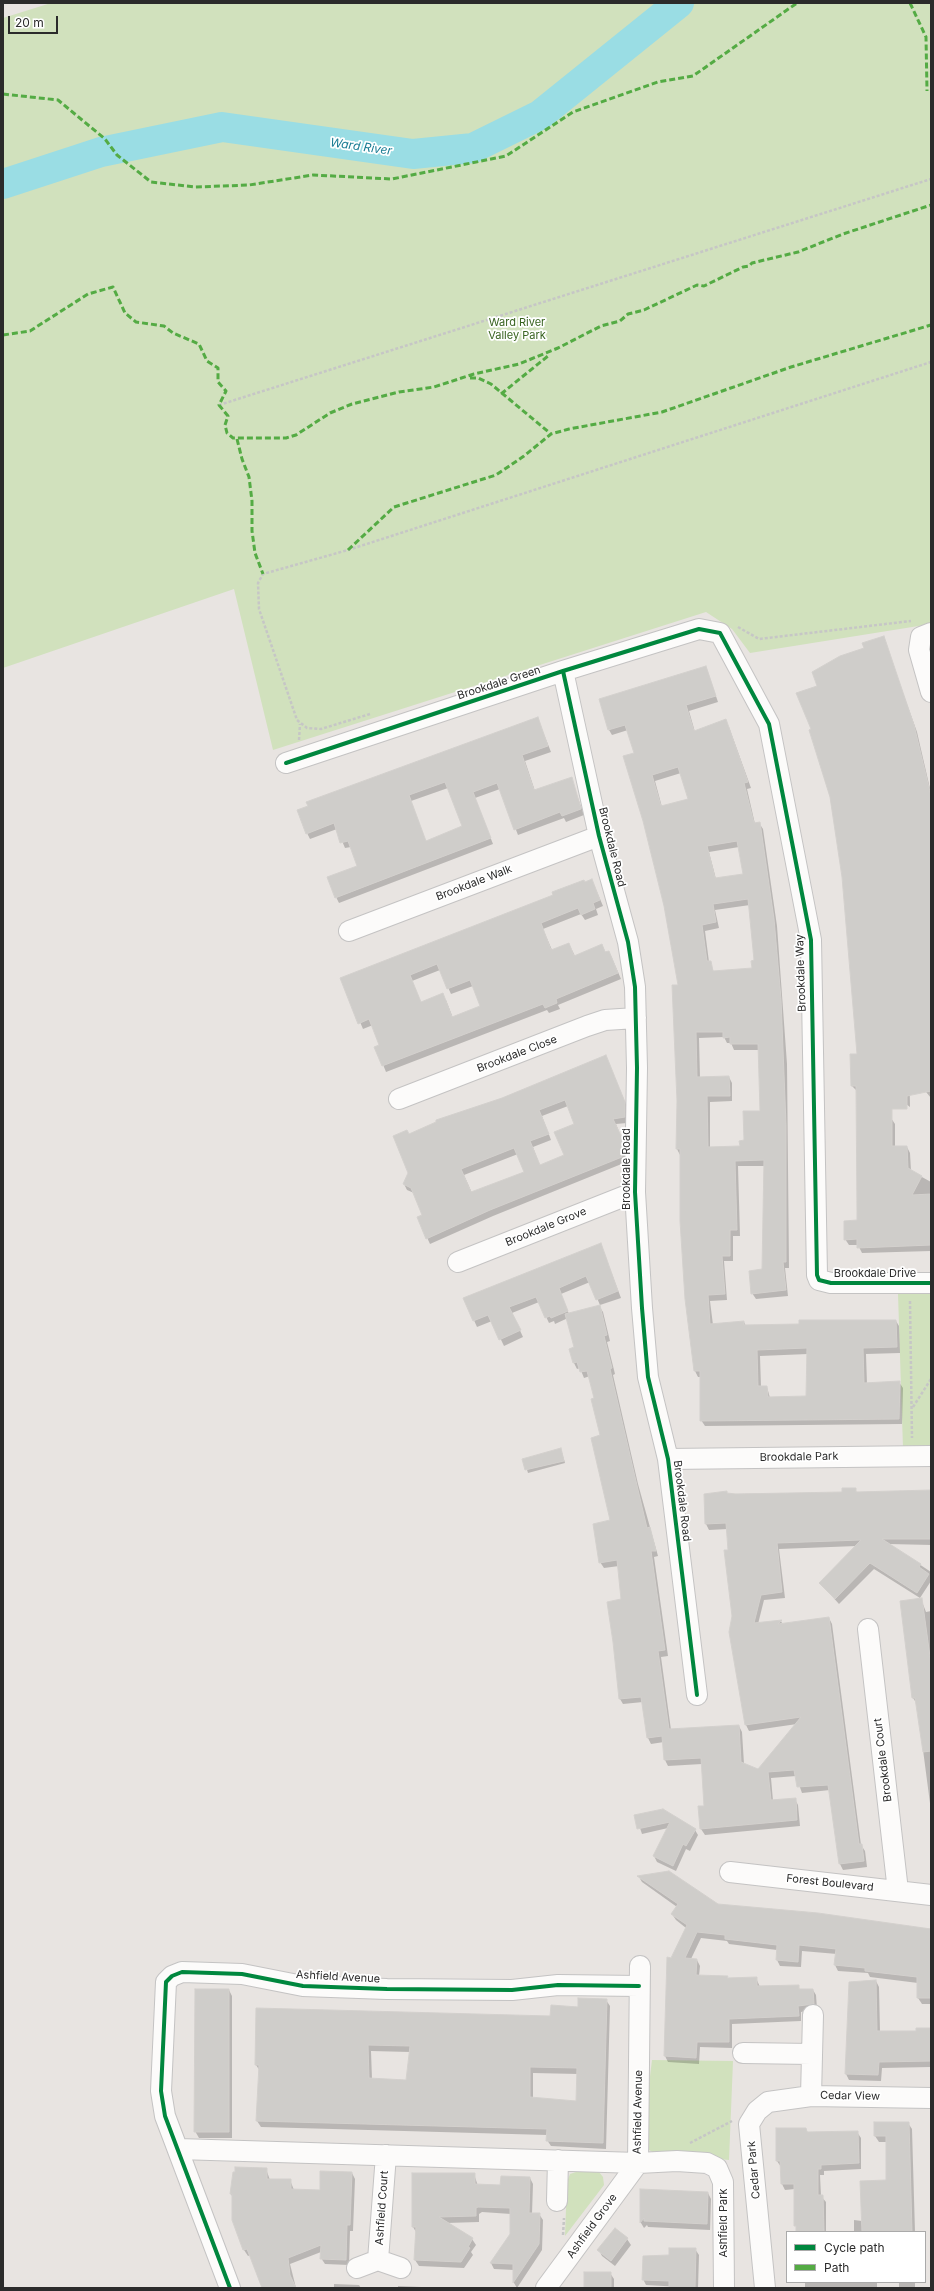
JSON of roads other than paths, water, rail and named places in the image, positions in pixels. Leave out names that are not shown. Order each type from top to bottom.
[{"type":"street","name":"Brookdale Green","points":[[286,763],[563,671],[699,629],[720,633]]},
{"type":"street","name":"Brookdale Way","points":[[720,633],[769,724],[811,940],[816,1269],[819,1280]]},
{"type":"street","points":[[931,633],[921,637],[919,650],[931,692]]},
{"type":"street","name":"Brookdale Road","points":[[563,671],[599,836],[628,942],[635,987],[637,1068],[635,1192],[648,1377],[668,1459],[697,1695]]},
{"type":"street","name":"Brookdale Walk","points":[[349,931],[599,836]]},
{"type":"street","name":"Brookdale Close","points":[[399,1099],[587,1026],[605,1020],[636,1018]]},
{"type":"street","name":"Brookdale Grove","points":[[458,1262],[635,1192]]},
{"type":"street","name":"Brookdale Drive","points":[[819,1280],[831,1283],[931,1283]]},
{"type":"street","name":"Brookdale Park","points":[[668,1459],[931,1456]]},
{"type":"street","name":"Brookdale Court","points":[[868,1630],[898,1891]]},
{"type":"street","name":"Forest Boulevard","points":[[730,1872],[931,1895]]},
{"type":"street","name":"Ashfield Avenue","points":[[178,2149],[638,2163],[640,1966]]},
{"type":"street","name":"Ashfield Avenue","points":[[230,2288],[165,2116],[161,2091],[166,1982],[172,1976],[182,1972],[242,1974],[303,1986],[387,1989],[512,1990],[558,1984],[639,1986]]},
{"type":"street","name":"Cedar View","points":[[812,2015],[811,2096],[931,2098]]},
{"type":"street","points":[[743,2053],[812,2054]]},
{"type":"street","name":"Cedar Park","points":[[765,2288],[749,2124],[753,2117],[768,2102],[811,2096]]},
{"type":"street","name":"Ashfield Court","points":[[378,2260],[386,2155]]},
{"type":"street","points":[[556,2201],[558,2160]]},
{"type":"street","name":"Ashfield Park","points":[[638,2163],[677,2161],[707,2163],[718,2168],[723,2182],[724,2288]]},
{"type":"street","name":"Ashfield Grove","points":[[546,2288],[638,2163]]},
{"type":"street","name":"Ashfield Court","points":[[357,2268],[378,2260],[401,2268]]},
{"type":"waterway","name":"Ward River","points":[[3,184],[101,152],[222,127],[413,154],[473,148],[540,115],[679,3]]},
{"type":"park label","name":"Ward River Valley Park","points":[[517,329]]}]
